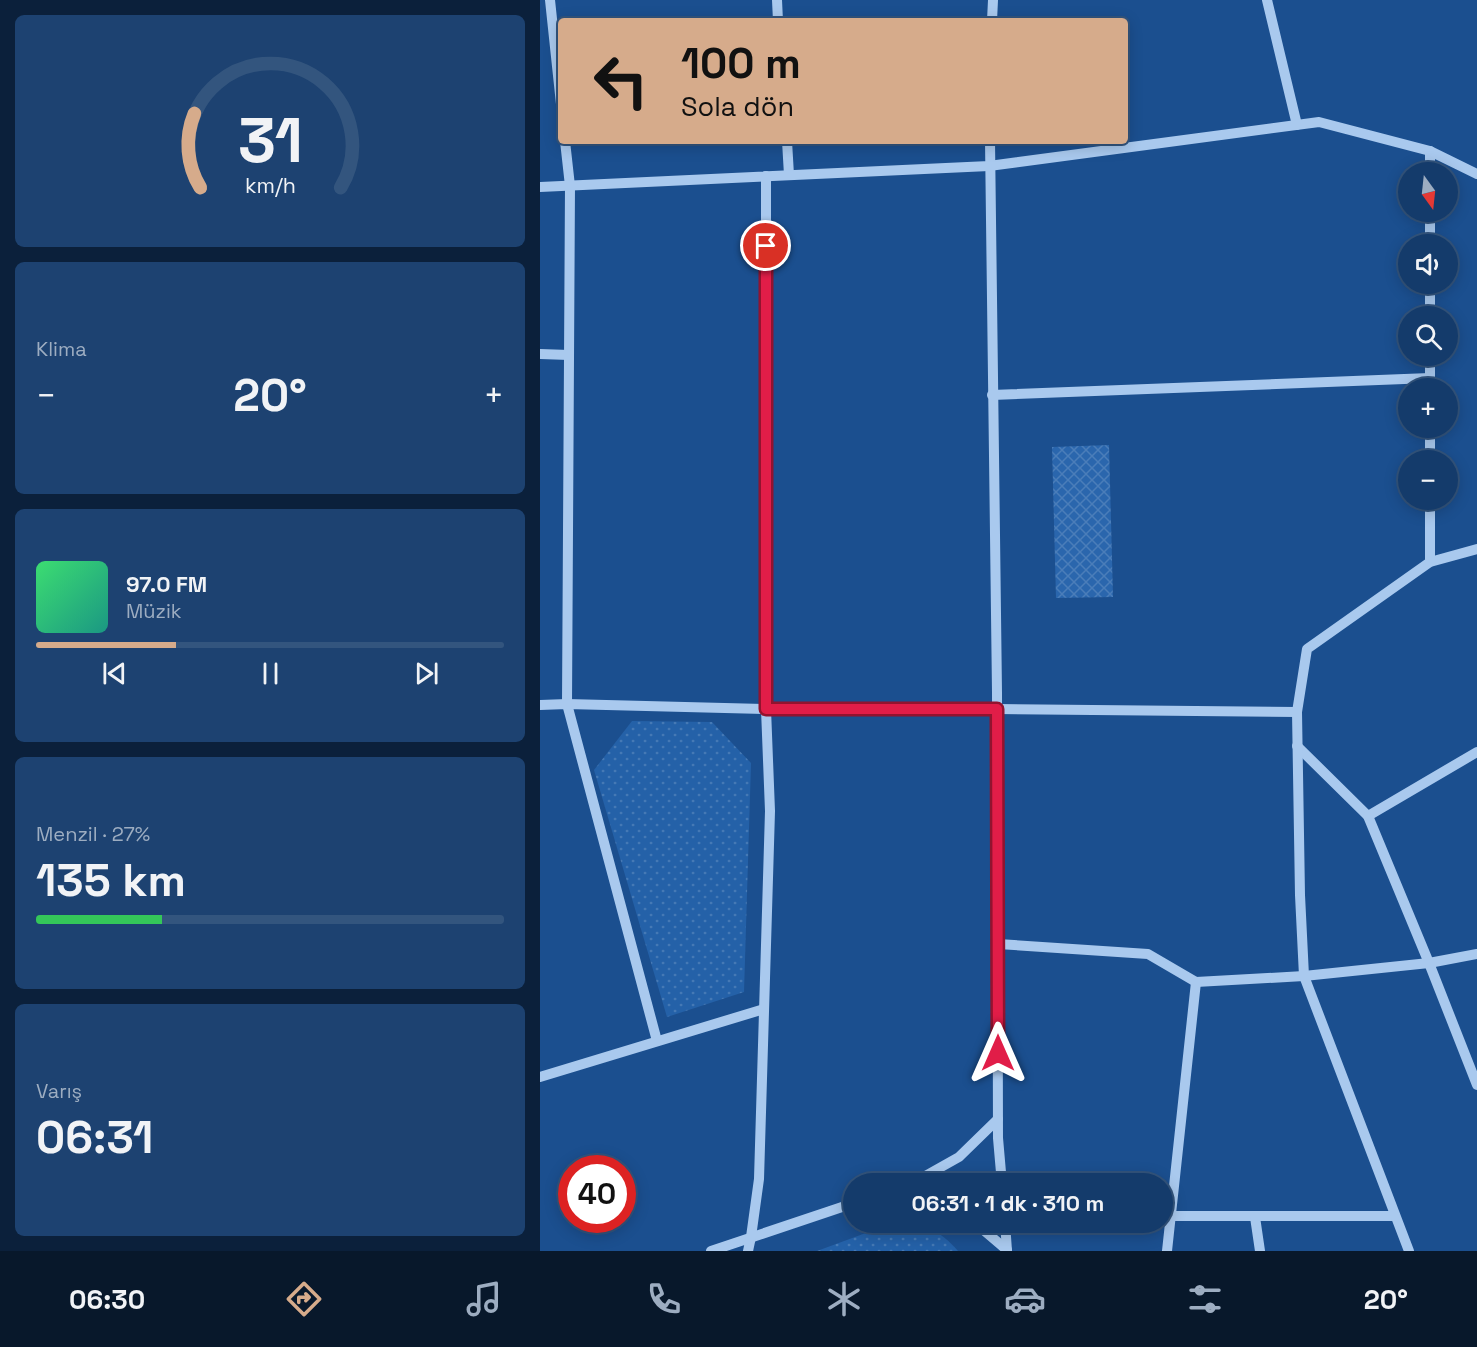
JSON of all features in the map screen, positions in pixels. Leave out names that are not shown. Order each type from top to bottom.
[{"type":"street","points":[[550,0],[558,76]]},
{"type":"street","points":[[777,0],[778,18]]},
{"type":"street","points":[[992,18],[993,0]]},
{"type":"street","points":[[1266,0],[1297,125]]},
{"type":"street","points":[[540,188],[989,166],[1319,122],[1430,151],[1477,174]]},
{"type":"street","points":[[565,144],[570,186],[567,704],[657,1041]]},
{"type":"street","points":[[787,144],[789,175]]},
{"type":"street","points":[[990,144],[997,709],[998,1138],[1001,1173]]},
{"type":"street","points":[[1430,151],[1430,162]]},
{"type":"street","points":[[748,1251],[759,1179],[770,811],[766,709],[766,176]]},
{"type":"street","points":[[540,354],[569,355]]},
{"type":"street","points":[[992,395],[1398,384]]},
{"type":"street","points":[[1430,510],[1430,562]]},
{"type":"street","points":[[1409,1251],[1304,976],[1300,895],[1297,712],[1307,649],[1430,562],[1477,549]]},
{"type":"street","points":[[540,705],[766,709],[1297,712]]},
{"type":"street","points":[[1297,747],[1368,816],[1477,1085]]},
{"type":"street","points":[[1368,816],[1477,752]]},
{"type":"street","points":[[998,944],[1148,954],[1196,982],[1304,976],[1429,963],[1477,954]]},
{"type":"street","points":[[1173,1206],[1196,982]]},
{"type":"street","points":[[540,1077],[764,1009]]},
{"type":"street","points":[[931,1173],[959,1157],[998,1119]]},
{"type":"street","points":[[711,1251],[843,1207]]},
{"type":"street","points":[[1173,1216],[1395,1216]]},
{"type":"street","points":[[1255,1217],[1260,1251]]},
{"type":"street","points":[[987,1233],[1007,1250]]},
{"type":"street","points":[[1006,1233],[1007,1250]]},
{"type":"street","points":[[1167,1251],[1170,1233]]},
{"type":"shaded area","points":[[632,721],[712,722],[751,763],[744,992],[667,1017],[594,770]]},
{"type":"shaded area","points":[[866,1233],[938,1233],[958,1251],[817,1251]]},
{"type":"building","points":[[1109,445],[1113,597],[1056,598],[1052,447]]},
{"type":"route","points":[[766,246],[766,709],[997,709],[998,1053]]}]
